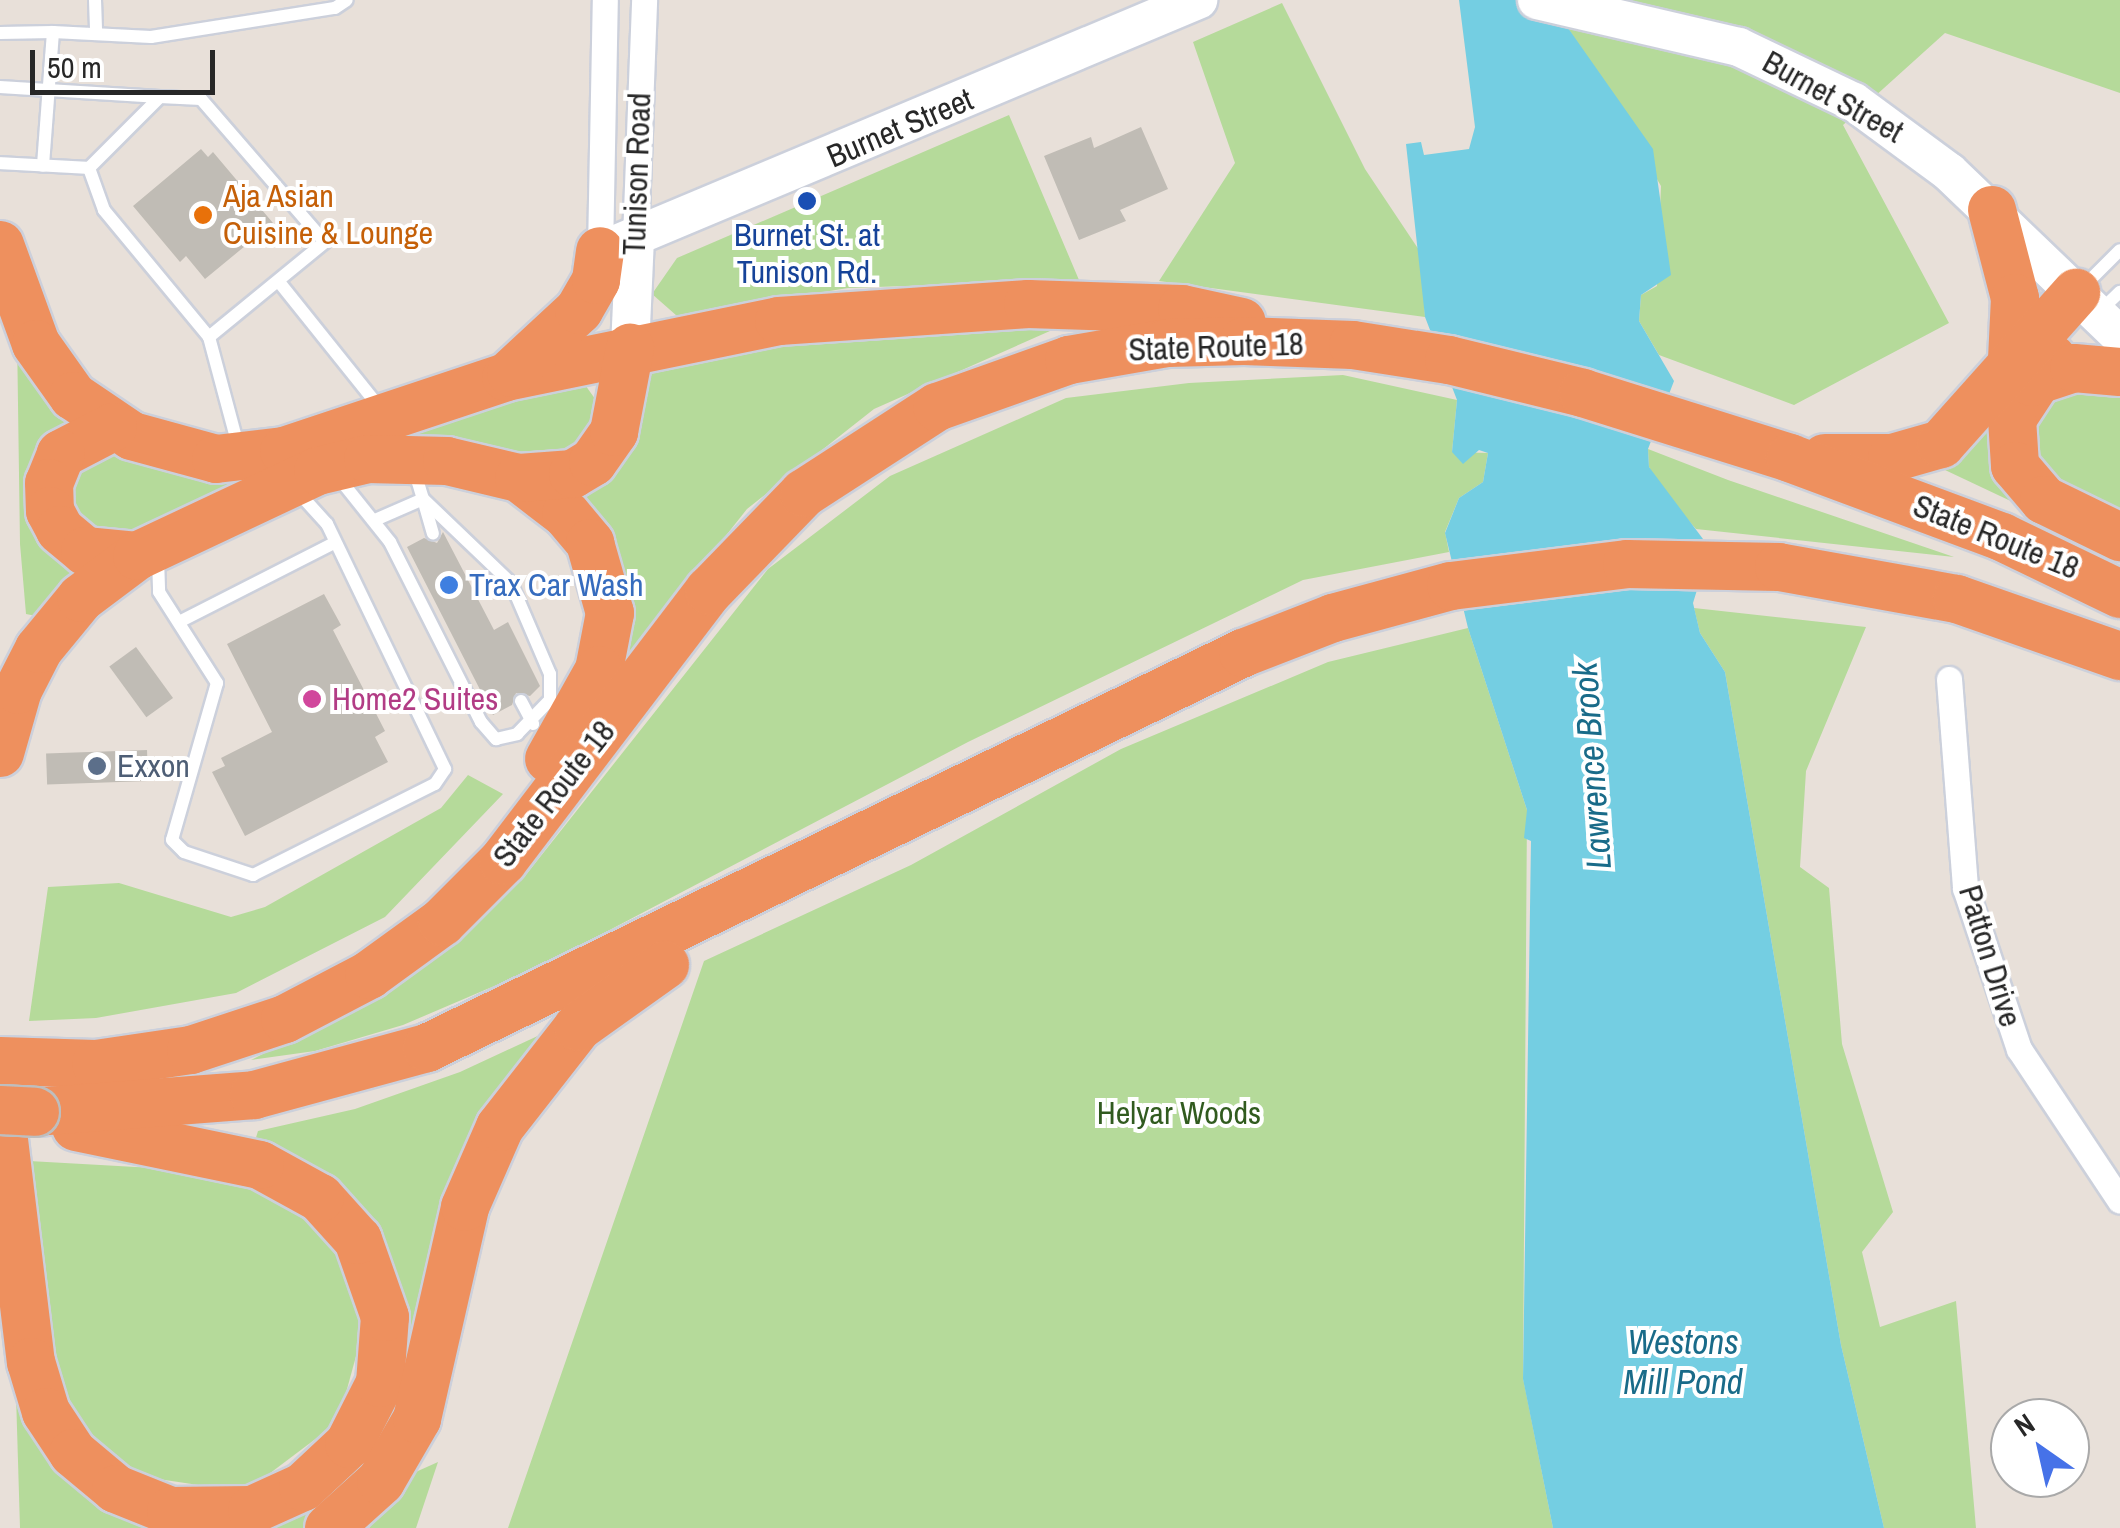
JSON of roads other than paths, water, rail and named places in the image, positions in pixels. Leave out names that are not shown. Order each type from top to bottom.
[{"type":"highway","points":[[1992,210],[2015,298],[2022,371],[2009,430],[2020,476],[2044,500],[2120,537]]},
{"type":"highway","points":[[506,378],[579,310],[618,244]]},
{"type":"highway","points":[[0,245],[43,358],[73,396],[113,427],[183,453],[242,459],[506,378],[630,348],[826,316],[1028,304],[1182,310],[1353,346]]},
{"type":"highway","points":[[1790,458],[1892,458],[1932,449],[1961,428],[2022,371],[2103,309]]},
{"type":"highway","name":"State Route 18","points":[[0,1062],[66,1064],[159,1056],[258,1030],[342,991],[416,943],[523,838],[758,536],[878,440],[995,382],[1101,353],[1204,341],[1353,346],[1544,383],[1790,458],[2107,582]]},
{"type":"highway","points":[[0,753],[18,690],[39,649],[81,598],[149,550],[308,476],[562,477],[600,454],[618,418],[630,348]]},
{"type":"highway","points":[[2022,371],[2074,368],[2120,372]]},
{"type":"highway","points":[[113,427],[61,454],[50,483],[50,511],[60,530],[85,551],[149,550]]},
{"type":"highway","points":[[416,943],[568,731],[605,652],[608,594],[590,543],[566,514],[519,478]]},
{"type":"highway","name":"State Route 18","points":[[12,1110],[221,1100],[383,1063],[512,1012],[1201,672],[1334,618],[1530,572],[1664,563],[1779,568],[1956,599],[2120,656]]},
{"type":"highway","points":[[329,1528],[381,1480],[418,1420],[466,1207],[517,1100],[602,1007],[707,944],[784,877]]},
{"type":"highway","points":[[12,1110],[102,1138],[212,1150],[260,1165],[312,1192],[347,1225],[381,1296],[385,1360],[362,1425],[319,1476],[252,1510],[190,1514],[133,1499],[73,1453],[46,1412],[31,1362],[12,1110]]},
{"type":"street","name":"Tunison Road","points":[[605,0],[618,244],[630,348]]},
{"type":"street","name":"Tunison Road","points":[[618,244],[644,0]]},
{"type":"street","name":"Burnet Street","points":[[618,244],[1198,0]]},
{"type":"street","name":"Burnet Street","points":[[1555,4],[1739,47],[1796,70],[1886,122],[2103,309]]},
{"type":"street","name":"Patton Drive","points":[[1949,680],[1965,888],[2019,1049],[2120,1201]]},
{"type":"lane","points":[[96,0],[96,34]]},
{"type":"lane","points":[[0,33],[151,36],[334,8],[347,0]]},
{"type":"lane","points":[[43,166],[44,89],[53,32]]},
{"type":"lane","points":[[0,87],[201,99],[325,242],[209,336]]},
{"type":"lane","points":[[0,163],[89,168],[160,97]]},
{"type":"lane","points":[[89,168],[104,210],[209,336],[242,459]]},
{"type":"lane","points":[[2103,309],[2120,250]]},
{"type":"lane","points":[[279,282],[385,414]]},
{"type":"lane","points":[[149,550],[158,592],[217,683],[172,840],[184,852],[253,874],[435,784],[444,772],[320,513],[308,476]]},
{"type":"lane","points":[[308,476],[376,520],[481,722],[496,739],[533,724],[550,700],[550,674],[511,584],[417,478]]},
{"type":"lane","points":[[376,520],[417,478]]},
{"type":"lane","points":[[417,478],[433,534]]},
{"type":"lane","points":[[178,622],[334,543]]},
{"type":"lane","points":[[521,701],[533,724]]},
{"type":"water","name":"Westons Mill Pond","points":[[1459,0],[1569,0],[1568,28],[1653,149],[1671,275],[1641,295],[1639,321],[1674,381],[1648,449],[1649,467],[1703,539],[1705,564],[1693,603],[1700,633],[1725,672],[1841,1345],[1884,1528],[1553,1528],[1523,1379],[1531,841],[1524,838],[1527,810],[1468,628],[1445,533],[1459,498],[1483,482],[1488,453],[1479,450],[1463,464],[1452,452],[1457,400],[1425,317],[1406,144],[1421,142],[1424,155],[1469,149],[1475,127]]},
{"type":"place","name":"Burnet St. at Tunison Rd.","points":[[807,201]]},
{"type":"place","name":"Aja Asian Cuisine & Lounge","points":[[203,215]]},
{"type":"place","name":"Trax Car Wash","points":[[449,585]]},
{"type":"place","name":"Home2 Suites","points":[[312,699]]},
{"type":"place","name":"Exxon","points":[[97,766]]},
{"type":"water label","name":"Lawrence Brook","points":[[1592,766]]},
{"type":"park label","name":"Helyar Woods","points":[[1179,1113]]}]
